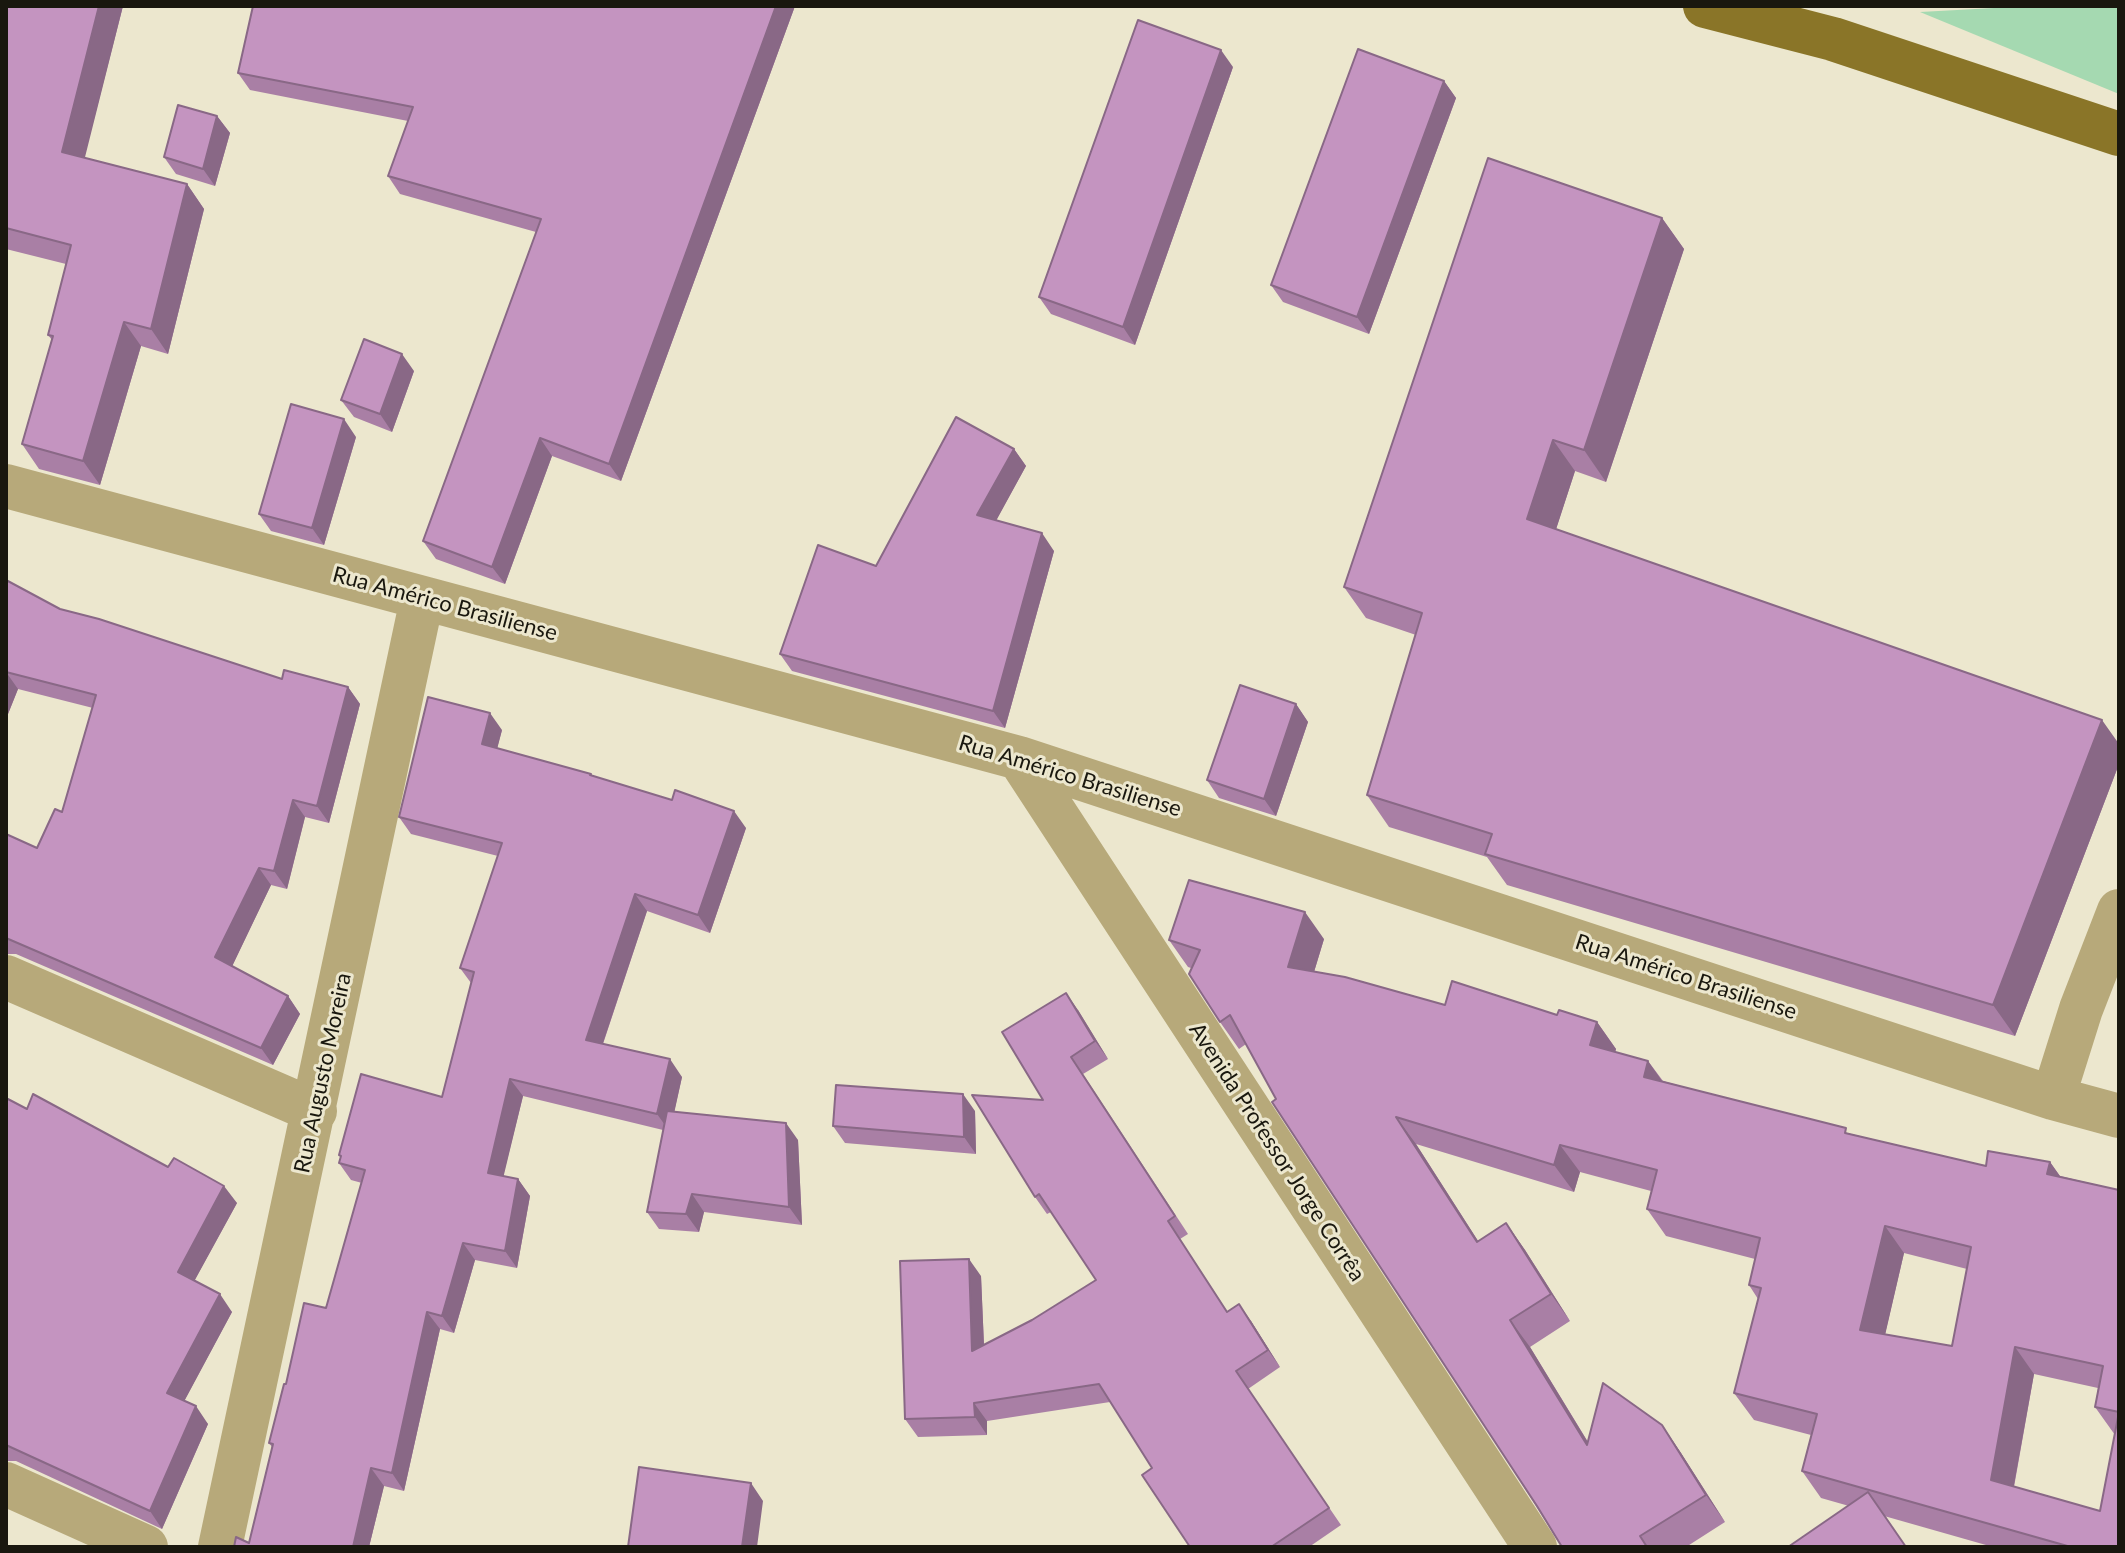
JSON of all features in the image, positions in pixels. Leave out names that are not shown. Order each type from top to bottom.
[{"type":"main road","points":[[1705,6],[1833,39],[2119,134]]},
{"type":"street","name":"Rua Américo Brasiliense","points":[[6,486],[1019,758],[2053,1098],[2119,1116]]},
{"type":"street","name":"Rua Augusto Moreira","points":[[220,1547],[422,599]]},
{"type":"street","name":"Avenida Professor Jorge Corrêa","points":[[1019,758],[1535,1547]]},
{"type":"street","points":[[2053,1098],[2081,1009],[2119,911]]},
{"type":"street","points":[[6,977],[315,1111]]},
{"type":"street","points":[[6,1484],[146,1547]]},
{"type":"green space","points":[[2031,6],[2119,6],[2119,94],[1920,12]]},
{"type":"building","points":[[6,6],[99,6],[62,152],[187,184],[151,329],[124,322],[83,461],[22,444],[53,336],[48,335],[71,245],[6,228]]},
{"type":"building","points":[[253,6],[776,6],[609,464],[540,438],[492,567],[423,541],[541,219],[388,176],[413,107],[238,73]]},
{"type":"building","points":[[1138,20],[1221,50],[1123,327],[1039,297]]},
{"type":"building","points":[[1358,49],[1444,81],[1357,317],[1271,285]]},
{"type":"building","points":[[178,105],[217,116],[203,169],[164,157]]},
{"type":"building","points":[[1488,158],[1662,218],[1584,450],[1553,440],[1527,519],[2102,720],[1993,1005],[1485,854],[1492,834],[1367,795],[1422,613],[1344,587]]},
{"type":"building","points":[[364,339],[402,354],[380,414],[341,400]]},
{"type":"building","points":[[291,404],[344,419],[312,528],[259,514]]},
{"type":"building","points":[[956,417],[1014,449],[977,515],[1042,533],[993,711],[780,654],[818,545],[876,566]]},
{"type":"building","points":[[6,580],[60,609],[282,679],[284,670],[348,687],[317,806],[293,800],[274,871],[259,868],[215,957],[288,996],[261,1048],[6,938],[6,834],[37,848],[55,809],[62,812],[96,695],[6,672]]},
{"type":"building","points":[[1240,685],[1296,704],[1264,799],[1207,780]]},
{"type":"building","points":[[428,697],[490,713],[482,744],[672,800],[675,790],[734,811],[698,915],[635,894],[586,1040],[670,1059],[657,1114],[510,1079],[488,1173],[518,1179],[505,1251],[463,1243],[442,1316],[427,1312],[392,1473],[371,1468],[353,1547],[234,1547],[236,1537],[249,1543],[273,1444],[269,1443],[304,1303],[326,1308],[365,1170],[339,1163],[361,1074],[442,1097],[474,972],[460,968],[502,843],[399,817]]},
{"type":"building","points":[[1189,880],[1305,912],[1288,967],[1345,977],[1445,1005],[1452,981],[1557,1015],[1559,1010],[1597,1022],[1590,1045],[1648,1061],[1644,1077],[1846,1128],[1845,1133],[1986,1166],[1988,1151],[2050,1162],[2047,1174],[2119,1190],[2119,1412],[2119,1547],[2071,1547],[1802,1471],[1817,1414],[1734,1393],[1761,1288],[1749,1285],[1760,1238],[1647,1209],[1657,1170],[1560,1145],[1554,1165],[1396,1117],[1477,1242],[1506,1223],[1551,1294],[1510,1320],[1587,1445],[1603,1383],[1662,1425],[1706,1495],[1640,1536],[1647,1547],[1562,1547],[1272,1102],[1276,1099],[1230,1015],[1220,1022],[1189,974],[1200,950],[1169,940]],"holes":[[[1885,1226],[1971,1247],[1952,1346],[1860,1330]],[[2015,1347],[2103,1366],[2095,1407],[2119,1412],[2100,1511],[1991,1480]]]},
{"type":"building","points":[[1066,993],[1095,1041],[1071,1057],[1175,1216],[1168,1221],[1227,1312],[1239,1304],[1268,1350],[1236,1371],[1329,1508],[1271,1547],[1190,1547],[1142,1475],[1152,1468],[1099,1384],[974,1403],[975,1417],[905,1419],[900,1261],[969,1259],[972,1351],[1032,1320],[1096,1280],[1039,1194],[1035,1197],[972,1095],[1043,1100],[1002,1032]]},
{"type":"building","points":[[836,1085],[963,1094],[964,1137],[833,1126]]},
{"type":"building","points":[[33,1094],[168,1167],[174,1158],[224,1186],[178,1272],[220,1294],[167,1393],[196,1406],[150,1511],[6,1445],[6,1098],[27,1109]]},
{"type":"building","points":[[667,1111],[786,1123],[789,1207],[692,1194],[686,1214],[647,1212]]},
{"type":"building","points":[[639,1467],[751,1483],[742,1547],[628,1547]]},
{"type":"building","points":[[1868,1492],[1906,1547],[1788,1547]]}]
